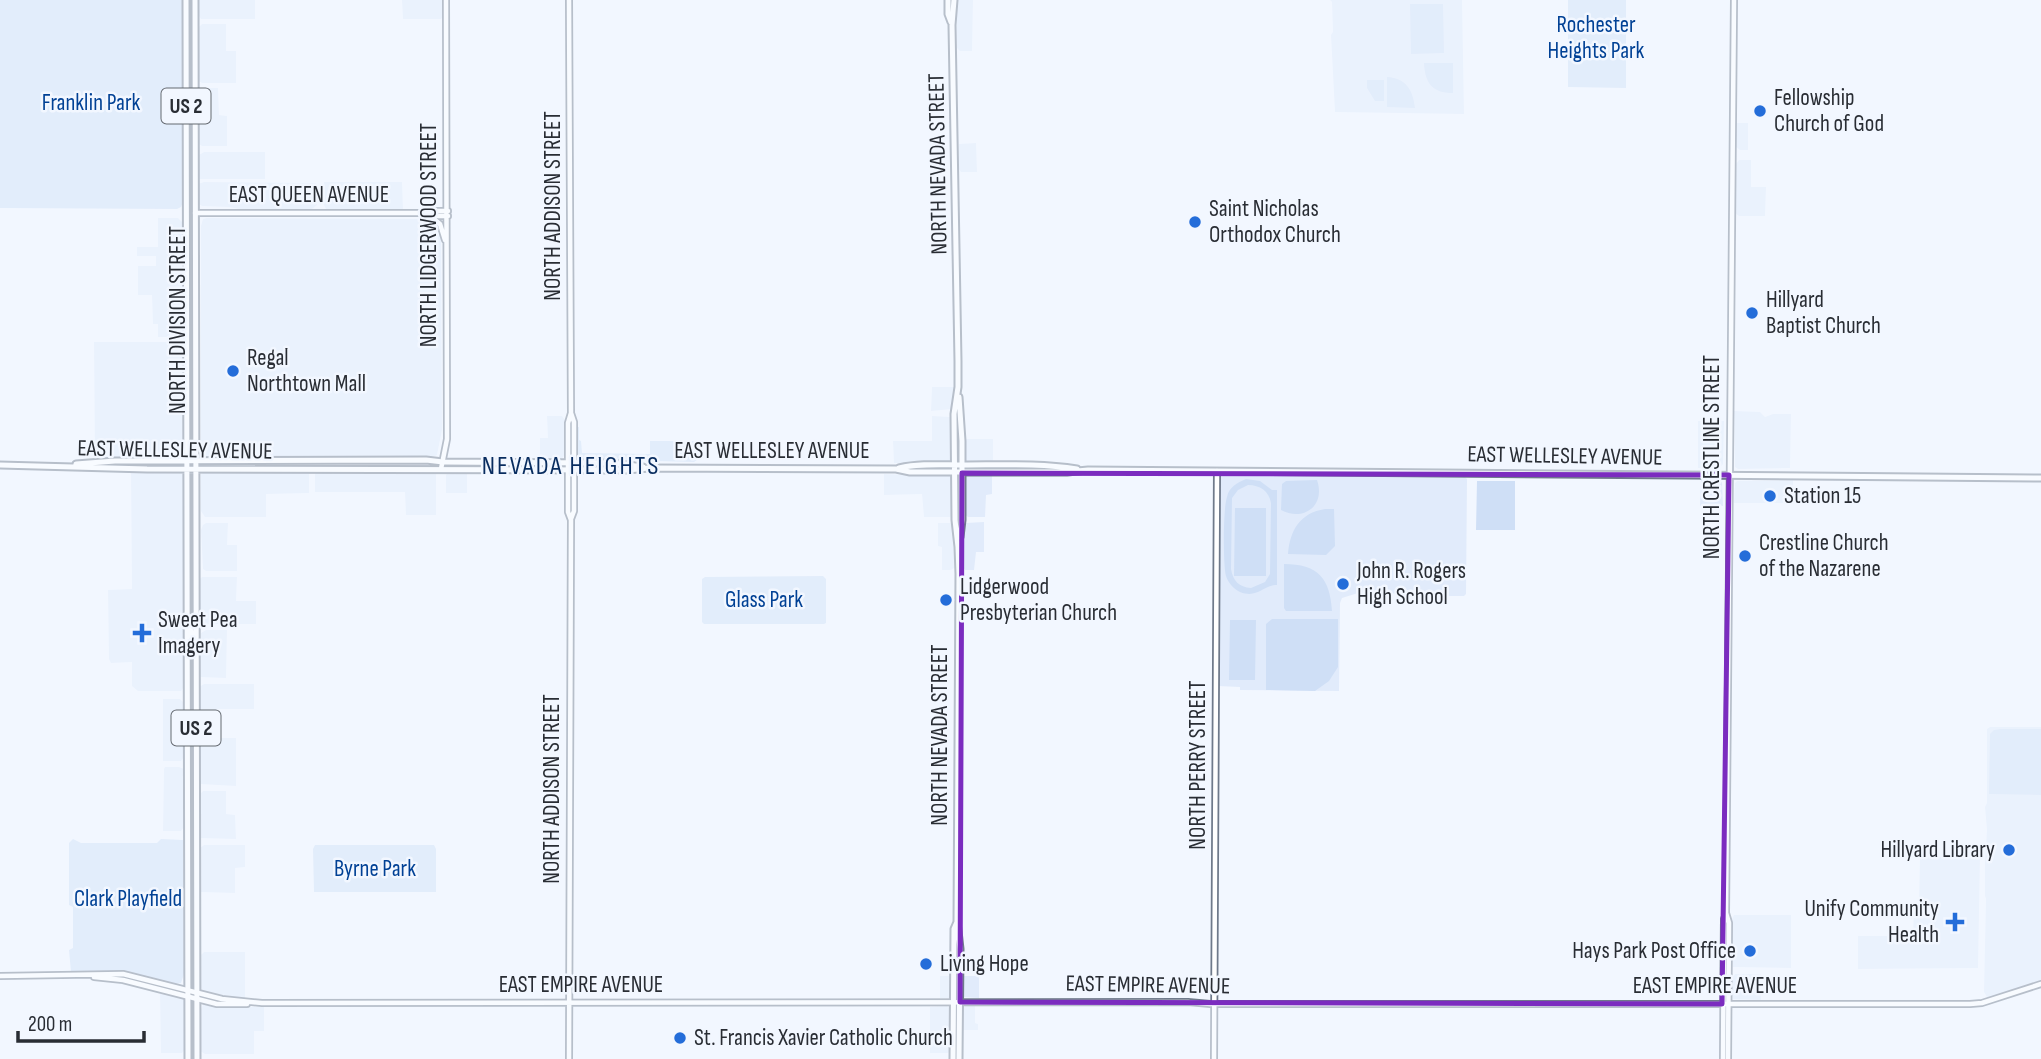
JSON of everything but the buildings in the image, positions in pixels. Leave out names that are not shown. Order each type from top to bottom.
[{"type":"main road","name":"NORTH DIVISION STREET","points":[[186,0],[188,1059]]},
{"type":"main road","name":"NORTH DIVISION STREET","points":[[195,0],[197,1059]]},
{"type":"main road","name":"NORTH NEVADA STREET","points":[[948,0],[948,14],[952,25]]},
{"type":"main road","name":"NORTH NEVADA STREET","points":[[954,0],[952,25],[958,387],[961,414],[958,465],[961,520],[958,547],[959,939],[956,1059]]},
{"type":"main road","name":"EAST WELLESLEY AVENUE","points":[[66,466],[94,462],[426,460],[442,465],[571,470],[896,469],[958,473],[1088,470]]},
{"type":"main road","name":"EAST WELLESLEY AVENUE","points":[[66,466],[195,469],[571,463],[627,464],[649,468]]},
{"type":"main road","points":[[0,465],[66,466]]},
{"type":"main road","name":"EAST WELLESLEY AVENUE","points":[[896,469],[911,465],[958,465],[1041,466],[1088,470],[2041,478]]},
{"type":"main road","points":[[187,628],[191,630],[196,655]]},
{"type":"street","name":"NORTH LIDGERWOOD STREET","points":[[442,465],[447,439],[446,0]]},
{"type":"street","name":"NORTH ADDISON STREET","points":[[569,0],[571,413],[574,422],[568,512],[571,520],[569,1059]]},
{"type":"street","name":"NORTH CRESTLINE STREET","points":[[1728,1059],[1729,923],[1726,914],[1734,0]]},
{"type":"street","name":"EAST QUEEN AVENUE","points":[[195,213],[448,213]]},
{"type":"street","points":[[426,215],[440,224],[447,246]]},
{"type":"street","name":"NORTH PERRY STREET","points":[[1214,1059],[1217,471]]},
{"type":"street","name":"NORTH CRESTLINE STREET","points":[[1723,1059],[1722,1004],[1726,914]]},
{"type":"street","name":"EAST EMPIRE AVENUE","points":[[0,976],[132,975],[196,995],[252,1003],[1970,1004],[1982,1003],[2041,984]]},
{"type":"highlighted area","points":[[962,473],[1729,475],[1722,1004],[960,1002]]},
{"type":"shaded area","points":[[198,0],[255,0],[255,19],[201,19]]},
{"type":"shaded area","points":[[402,0],[443,0],[443,17],[403,19]]},
{"type":"shaded area","points":[[956,0],[973,0],[972,51],[960,51],[957,48]]},
{"type":"shaded area","points":[[1330,0],[1462,0],[1464,114],[1335,112]]},
{"type":"shaded area","points":[[202,24],[226,24],[226,51],[236,51],[236,83],[199,81],[198,28]]},
{"type":"shaded area","points":[[201,88],[218,88],[219,115],[227,116],[227,146],[199,144],[198,92]]},
{"type":"shaded area","points":[[1736,123],[1748,123],[1748,150],[1736,147]]},
{"type":"shaded area","points":[[976,143],[977,172],[961,172],[959,144]]},
{"type":"shaded area","points":[[204,152],[265,152],[265,179],[199,179],[199,155]]},
{"type":"shaded area","points":[[1739,160],[1751,160],[1751,187],[1766,187],[1765,216],[1739,216],[1735,213],[1736,164]]},
{"type":"shaded area","points":[[324,182],[402,182],[403,210],[326,209],[322,201]]},
{"type":"shaded area","points":[[316,183],[317,205],[312,209],[202,206],[199,204],[198,184]]},
{"type":"shaded area","points":[[158,218],[178,218],[183,223],[183,333],[179,337],[158,337],[158,324],[153,324],[152,295],[138,295],[138,266],[156,266],[156,256],[137,256],[137,247],[158,247]]},
{"type":"shaded area","points":[[203,219],[425,219],[437,223],[441,235],[442,430],[437,455],[204,456],[199,453],[201,226]]},
{"type":"shaded area","points":[[94,342],[182,344],[181,457],[95,459]]},
{"type":"shaded area","points":[[932,387],[954,387],[952,409],[931,411]]},
{"type":"shaded area","points":[[1734,411],[1760,412],[1765,417],[1791,414],[1790,468],[1735,467]]},
{"type":"shaded area","points":[[547,416],[562,416],[565,420],[565,454],[561,460],[540,460],[540,438],[548,438]]},
{"type":"shaded area","points":[[932,416],[952,419],[952,461],[894,463],[893,441],[932,441]]},
{"type":"shaded area","points":[[1698,421],[1724,421],[1723,464],[1720,468],[1698,468]]},
{"type":"shaded area","points":[[964,439],[993,439],[993,463],[965,462]]},
{"type":"shaded area","points":[[131,471],[180,472],[183,475],[181,691],[138,691],[132,686],[132,662],[111,663],[109,659],[108,590],[132,589]]},
{"type":"shaded area","points":[[206,471],[306,471],[309,474],[309,493],[266,494],[266,517],[205,517],[201,511],[201,474]]},
{"type":"shaded area","points":[[317,472],[436,472],[436,515],[406,515],[405,492],[315,492]]},
{"type":"shaded area","points":[[467,472],[467,493],[446,493],[448,473]]},
{"type":"shaded area","points":[[884,474],[951,476],[953,514],[950,517],[924,517],[922,494],[884,495]]},
{"type":"shaded area","points":[[992,475],[992,494],[986,495],[985,517],[968,517],[963,513],[964,477]]},
{"type":"shaded area","name":"John R. Rogers High School","points":[[1220,475],[1465,477],[1466,594],[1428,596],[1358,593],[1342,598],[1339,691],[1240,690],[1240,687],[1218,686]]},
{"type":"shaded area","points":[[1701,480],[1722,482],[1723,506],[1700,506]]},
{"type":"shaded area","points":[[1793,480],[1793,503],[1734,503],[1737,481]]},
{"type":"shaded area","points":[[984,522],[984,552],[976,552],[974,570],[965,570],[962,567],[963,525]]},
{"type":"shaded area","points":[[206,523],[228,523],[227,545],[237,545],[237,571],[203,569],[201,530]]},
{"type":"shaded area","points":[[938,523],[953,525],[954,568],[951,570],[942,570]]},
{"type":"shaded area","points":[[202,577],[237,577],[236,601],[256,601],[256,624],[200,624],[199,580]]},
{"type":"shaded area","points":[[206,630],[227,630],[226,678],[200,677],[201,633]]},
{"type":"shaded area","points":[[204,684],[254,684],[254,709],[217,709],[217,732],[202,732],[199,728],[199,687]]},
{"type":"shaded area","points":[[163,699],[180,699],[184,703],[184,757],[181,761],[163,761]]},
{"type":"shaded area","points":[[2041,727],[2041,980],[1991,998],[1984,992],[1987,830],[1985,807],[1987,729]]},
{"type":"shaded area","points":[[203,738],[236,738],[236,786],[200,784],[199,742]]},
{"type":"shaded area","points":[[165,767],[184,769],[184,827],[181,831],[163,831]]},
{"type":"shaded area","points":[[203,791],[226,791],[226,814],[235,815],[236,839],[200,838],[199,795]]},
{"type":"shaded area","points":[[204,845],[245,845],[245,867],[235,868],[235,893],[201,892],[199,849]]},
{"type":"shaded area","points":[[1920,857],[1980,857],[1978,968],[1858,969],[1858,936],[1913,936],[1914,905],[1919,904]]},
{"type":"shaded area","points":[[1734,915],[1791,915],[1791,968],[1733,967]]},
{"type":"shaded area","points":[[204,952],[245,952],[245,998],[202,990],[200,956]]},
{"type":"shaded area","points":[[1735,974],[1761,974],[1761,1000],[1733,999],[1732,978]]},
{"type":"shaded area","points":[[940,976],[951,976],[950,998],[940,998]]},
{"type":"shaded area","points":[[962,976],[979,976],[979,998],[963,997]]},
{"type":"shaded area","points":[[160,992],[181,996],[184,1000],[182,1053],[161,1053]]},
{"type":"shaded area","points":[[208,1004],[264,1007],[264,1031],[254,1031],[254,1054],[205,1054],[200,1051],[201,1009]]},
{"type":"shaded area","points":[[947,1006],[951,1010],[951,1049],[948,1053],[930,1053],[930,1007]]},
{"type":"shaded area","points":[[975,1006],[975,1023],[978,1024],[978,1030],[962,1030],[962,1009]]},
{"type":"green space","name":"Franklin Park","points":[[0,0],[183,0],[181,207],[0,208]]},
{"type":"green space","name":"Rochester Heights Park","points":[[1568,0],[1626,0],[1626,88],[1568,87]]},
{"type":"green space","points":[[1410,4],[1443,4],[1444,53],[1411,54]]},
{"type":"green space","points":[[1424,63],[1453,63],[1453,93],[1446,93],[1431,86]]},
{"type":"green space","points":[[1387,77],[1399,80],[1407,86],[1415,108],[1387,107]]},
{"type":"green space","points":[[1367,80],[1384,80],[1384,101],[1375,101],[1367,88]]},
{"type":"green space","points":[[577,427],[582,453],[650,454],[650,441],[696,441],[697,460],[582,459],[578,455]]},
{"type":"green space","points":[[1246,479],[1260,481],[1272,490],[1277,490],[1277,585],[1251,594],[1240,592],[1233,587],[1225,570],[1224,536],[1228,494],[1234,486]],"holes":[[[1252,485],[1266,492],[1271,503],[1270,574],[1265,582],[1251,588],[1237,583],[1231,569],[1232,498],[1238,490]]]},
{"type":"green space","points":[[1317,480],[1318,497],[1311,509],[1297,514],[1281,510],[1282,484],[1286,481]]},
{"type":"green space","points":[[1477,481],[1515,481],[1515,530],[1476,530]]},
{"type":"green space","points":[[1235,508],[1266,508],[1266,576],[1234,576]]},
{"type":"green space","points":[[1334,509],[1335,546],[1326,555],[1288,554],[1291,537],[1298,524],[1309,514]]},
{"type":"green space","points":[[1284,564],[1306,567],[1320,575],[1328,590],[1332,611],[1286,611]]},
{"type":"green space","name":"Glass Park","points":[[823,576],[826,579],[824,624],[702,622],[702,579],[705,577]]},
{"type":"green space","points":[[1272,619],[1338,619],[1338,667],[1329,681],[1315,691],[1266,690],[1266,624]]},
{"type":"green space","points":[[1230,620],[1256,620],[1255,680],[1229,680]]},
{"type":"green space","points":[[2000,729],[2041,729],[2041,795],[1989,794],[1990,734]]},
{"type":"green space","name":"Clark Playfield","points":[[73,839],[81,843],[157,843],[161,839],[183,840],[184,974],[181,983],[175,984],[132,973],[71,972],[69,950],[73,948],[73,907],[69,905],[69,843]]},
{"type":"green space","name":"Byrne Park","points":[[315,845],[434,845],[436,892],[314,892]]},
{"type":"place","name":"Fellowship Church of God","points":[[1760,111]]},
{"type":"place","name":"Saint Nicholas Orthodox Church","points":[[1195,222]]},
{"type":"place","name":"Hillyard Baptist Church","points":[[1752,313]]},
{"type":"place","name":"Regal Northtown Mall","points":[[233,371]]},
{"type":"place","name":"Station 15","points":[[1770,496]]},
{"type":"place","name":"Crestline Church of the Nazarene","points":[[1745,556]]},
{"type":"place","name":"John R. Rogers High School","points":[[1343,584]]},
{"type":"place","name":"Lidgerwood Presbyterian Church","points":[[946,600]]},
{"type":"place","name":"Sweet Pea Imagery","points":[[142,633]]},
{"type":"place","name":"Hillyard Library","points":[[2009,850]]},
{"type":"place","name":"Unify Community Health","points":[[1955,922]]},
{"type":"place","name":"Hays Park Post Office","points":[[1750,951]]},
{"type":"place","name":"Living Hope","points":[[926,964]]},
{"type":"place","name":"St. Francis Xavier Catholic Church","points":[[680,1038]]},
{"type":"district","name":"NEVADA HEIGHTS","points":[[571,466]]}]
